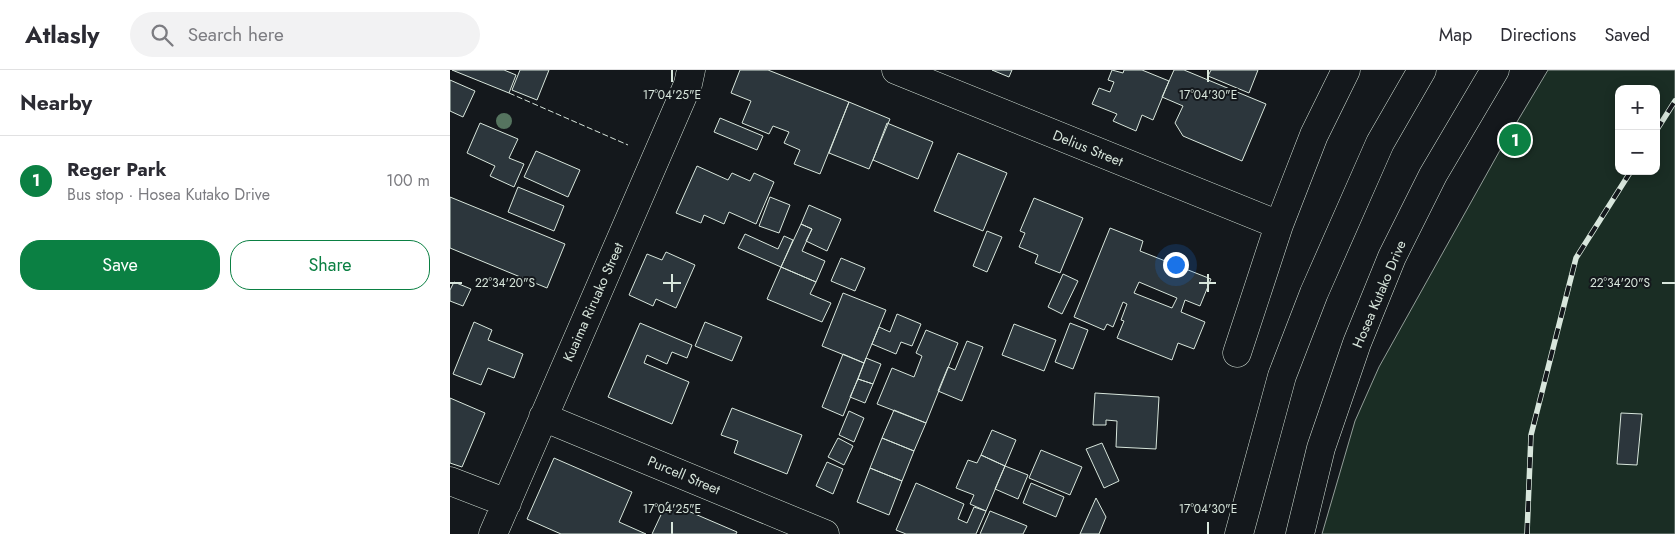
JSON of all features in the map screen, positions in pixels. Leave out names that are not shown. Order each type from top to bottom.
[{"type":"street","name":"Kuaima Riruako Street","points":[[493,534],[688,84],[691,70]]},
{"type":"street","name":"Delius Street","points":[[896,70],[1279,225]]},
{"type":"street","points":[[1237,353],[1279,225],[1314,135],[1346,70]]},
{"type":"street","points":[[1239,534],[1282,376],[1314,293],[1380,143],[1422,70]]},
{"type":"street","name":"Hosea Kutako Drive","points":[[1300,534],[1321,448],[1357,343],[1392,257],[1433,175],[1496,70]]},
{"type":"street","name":"Purcell Street","points":[[543,417],[825,534]]},
{"type":"street","points":[[450,481],[507,503]]},
{"type":"green space","points":[[1548,70],[1675,70],[1675,534],[1322,534],[1355,421],[1379,367],[1499,152]]},
{"type":"building","points":[[452,70],[504,70],[516,75],[509,93]]},
{"type":"building","points":[[520,70],[549,70],[537,100],[512,90]]},
{"type":"building","points":[[740,70],[768,70],[849,102],[820,174],[794,164],[800,150],[784,143],[789,132],[773,126],[769,134],[742,123],[751,101],[731,93]]},
{"type":"building","points":[[992,70],[1012,70],[1009,77]]},
{"type":"building","points":[[1112,70],[1123,73],[1124,70],[1142,70],[1169,81],[1153,120],[1142,115],[1136,131],[1113,121],[1117,114],[1092,104],[1099,88],[1110,92],[1114,82],[1108,80]]},
{"type":"building","points":[[1174,70],[1184,70],[1266,104],[1242,161],[1183,136],[1175,123],[1183,106],[1162,97]]},
{"type":"building","points":[[1211,70],[1258,70],[1249,93],[1208,76]]},
{"type":"building","points":[[450,80],[475,91],[463,117],[450,111]]},
{"type":"building","points":[[849,102],[890,119],[869,169],[829,153]]},
{"type":"building","points":[[720,118],[763,136],[757,150],[714,132]]},
{"type":"building","points":[[480,123],[518,139],[509,158],[524,164],[514,187],[490,176],[495,166],[467,153]]},
{"type":"building","points":[[887,123],[933,142],[918,179],[873,160]]},
{"type":"building","points":[[536,151],[580,170],[568,197],[524,177]]},
{"type":"building","points":[[958,153],[1007,173],[983,231],[934,211]]},
{"type":"building","points":[[697,166],[728,180],[732,173],[750,181],[754,173],[774,182],[756,224],[729,212],[724,224],[704,215],[701,223],[676,213]]},
{"type":"building","points":[[518,187],[564,206],[554,231],[508,212]]},
{"type":"building","points":[[450,197],[565,244],[547,288],[450,248]]},
{"type":"building","points":[[770,197],[790,205],[779,233],[759,226]]},
{"type":"building","points":[[1034,198],[1083,218],[1060,273],[1035,263],[1038,255],[1019,247],[1025,233],[1020,231]]},
{"type":"building","points":[[809,205],[841,219],[827,251],[806,241],[812,229],[801,224]]},
{"type":"building","points":[[801,224],[812,229],[802,251],[825,261],[816,282],[781,267]]},
{"type":"building","points":[[1110,228],[1143,241],[1140,251],[1211,279],[1200,306],[1185,300],[1181,312],[1205,322],[1194,349],[1178,343],[1172,360],[1117,338],[1124,321],[1121,320],[1127,304],[1123,302],[1113,327],[1107,324],[1104,330],[1074,317]],"holes":[[[1139,282],[1177,298],[1172,308],[1134,293]]]},
{"type":"building","points":[[987,231],[1002,237],[987,272],[973,266]]},
{"type":"building","points":[[745,234],[778,249],[784,236],[793,240],[781,267],[738,248]]},
{"type":"building","points":[[666,252],[695,265],[676,308],[656,299],[653,306],[629,295],[647,254],[662,260]]},
{"type":"building","points":[[841,258],[865,268],[855,291],[831,281]]},
{"type":"building","points":[[781,267],[816,282],[810,294],[831,303],[822,322],[767,299]]},
{"type":"building","points":[[1063,274],[1078,281],[1062,314],[1048,307]]},
{"type":"building","points":[[454,282],[471,289],[463,306],[450,301],[450,290]]},
{"type":"building","points":[[843,293],[886,310],[864,363],[822,346]]},
{"type":"building","points":[[897,314],[921,324],[912,346],[901,342],[896,354],[872,344],[879,327],[890,332]]},
{"type":"building","points":[[474,322],[492,330],[488,340],[523,354],[514,378],[488,368],[481,385],[453,374]]},
{"type":"building","points":[[705,322],[742,337],[732,361],[695,346]]},
{"type":"building","points":[[640,323],[692,345],[687,358],[672,352],[667,364],[647,355],[644,363],[689,382],[672,424],[608,397]]},
{"type":"building","points":[[1070,323],[1088,330],[1073,369],[1055,362]]},
{"type":"building","points":[[1014,324],[1056,340],[1044,371],[1002,355]]},
{"type":"building","points":[[926,330],[958,343],[926,423],[877,404],[892,368],[914,377],[922,356],[916,353]]},
{"type":"building","points":[[967,341],[983,347],[962,401],[938,391],[948,367],[955,370]]},
{"type":"building","points":[[843,354],[864,363],[843,416],[822,407]]},
{"type":"building","points":[[866,358],[881,364],[873,384],[858,379]]},
{"type":"building","points":[[858,379],[873,384],[865,403],[850,397]]},
{"type":"building","points":[[1095,393],[1159,397],[1156,449],[1116,447],[1117,421],[1106,420],[1106,425],[1093,425]]},
{"type":"building","points":[[450,398],[485,413],[462,467],[450,463]]},
{"type":"building","points":[[732,408],[802,435],[787,474],[734,453],[738,441],[721,435]]},
{"type":"building","points":[[894,410],[926,423],[914,451],[882,438]]},
{"type":"building","points":[[849,411],[864,418],[854,442],[839,435]]},
{"type":"building","points":[[1621,413],[1642,414],[1637,465],[1617,464]]},
{"type":"building","points":[[992,430],[1016,440],[1005,466],[981,455]]},
{"type":"building","points":[[838,438],[853,446],[844,465],[828,457]]},
{"type":"building","points":[[882,438],[914,451],[902,481],[870,468]]},
{"type":"building","points":[[1102,443],[1119,481],[1104,488],[1086,449]]},
{"type":"building","points":[[1041,450],[1082,467],[1070,495],[1029,478]]},
{"type":"building","points":[[981,455],[1005,466],[986,511],[970,504],[974,495],[956,488],[968,460],[977,463]]},
{"type":"building","points":[[554,458],[632,492],[619,522],[646,534],[561,534],[527,519]]},
{"type":"building","points":[[827,462],[843,469],[833,494],[816,486]]},
{"type":"building","points":[[1005,466],[1028,475],[1018,499],[995,489]]},
{"type":"building","points":[[870,468],[902,481],[889,515],[857,502]]},
{"type":"building","points":[[916,483],[964,504],[958,519],[967,523],[974,507],[986,511],[976,534],[906,534],[896,530]]},
{"type":"building","points":[[1031,483],[1064,497],[1056,517],[1023,503]]},
{"type":"building","points":[[1096,498],[1106,517],[1099,534],[1080,534]]},
{"type":"building","points":[[667,502],[737,532],[736,534],[652,534]]},
{"type":"building","points":[[990,511],[1027,526],[1023,534],[980,534]]},
{"type":"railway","points":[[1657,130],[1675,101]]},
{"type":"railway","points":[[1527,534],[1531,435],[1576,258],[1628,175]]},
{"type":"fence","points":[[509,93],[628,145]]},
{"type":"place","name":"Reger Park","points":[[1515,140]]}]
